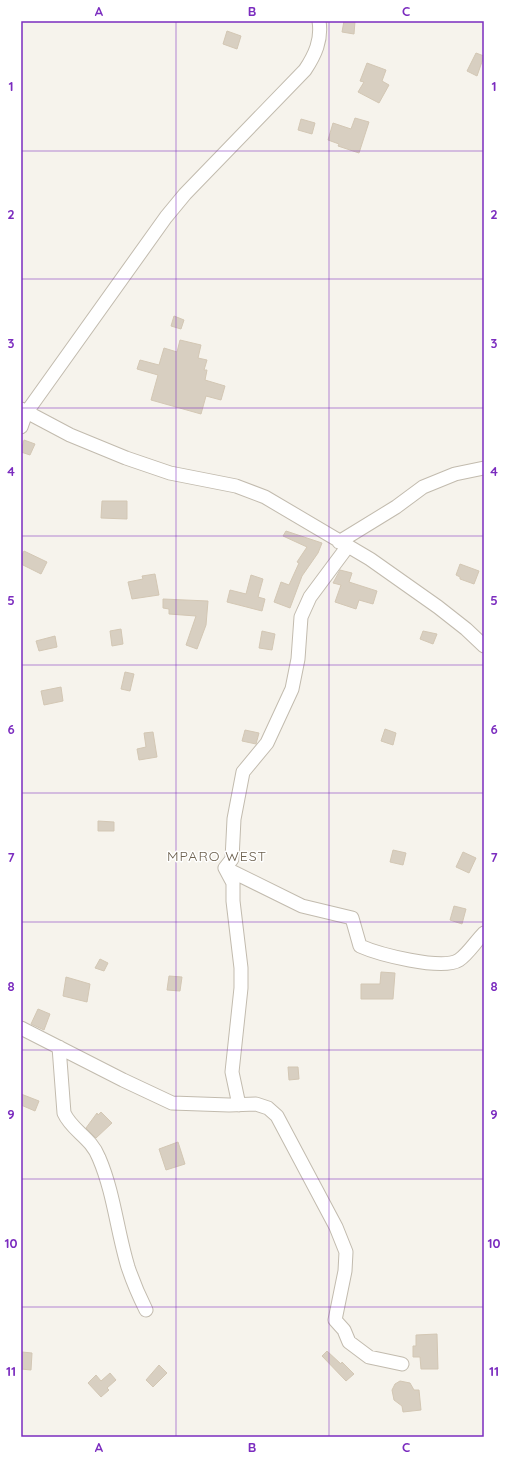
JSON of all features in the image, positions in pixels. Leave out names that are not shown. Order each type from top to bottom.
[{"type":"street","points":[[21,427],[24,411],[185,194],[305,70],[314,57],[319,40],[319,21]]},
{"type":"street","points":[[24,411],[70,435],[126,458],[170,473],[250,490],[312,524],[370,559],[438,607],[466,629],[484,646]]},
{"type":"street","points":[[226,868],[232,859],[234,818],[244,772],[267,743],[292,689],[298,659],[301,617],[310,597],[343,544],[423,487],[455,474],[484,468]]},
{"type":"street","points":[[226,868],[302,906],[352,918],[360,946],[372,952],[442,964],[458,960],[484,933]]},
{"type":"street","points":[[226,868],[233,882],[233,901],[242,968],[232,1072],[239,1105]]},
{"type":"street","points":[[21,1028],[172,1103],[239,1105],[256,1104],[268,1108],[277,1116],[336,1227],[346,1252],[347,1260],[336,1320],[344,1330],[349,1342],[369,1357],[402,1364]]},
{"type":"street","points":[[59,1047],[64,1113],[69,1122],[86,1137],[99,1157],[109,1187],[128,1266],[146,1310]]},
{"type":"building","points":[[344,21],[355,21],[354,34],[342,32]]},
{"type":"building","points":[[227,31],[241,36],[237,49],[223,44]]},
{"type":"building","points":[[476,53],[484,56],[477,76],[467,71]]},
{"type":"building","points":[[367,63],[386,70],[382,81],[389,85],[379,103],[358,92],[364,82],[360,81]]},
{"type":"building","points":[[355,118],[369,122],[359,153],[338,146],[339,144],[328,140],[333,123],[351,129]]},
{"type":"building","points":[[301,119],[315,123],[312,134],[298,130]]},
{"type":"building","points":[[174,316],[184,320],[181,329],[171,326]]},
{"type":"building","points":[[180,340],[201,345],[198,358],[207,360],[204,370],[207,370],[205,380],[225,386],[221,400],[206,396],[201,414],[151,400],[158,375],[137,369],[140,360],[159,365],[164,348],[177,352]]},
{"type":"building","points":[[24,440],[35,444],[30,455],[21,452]]},
{"type":"building","points":[[102,501],[127,501],[127,519],[101,518]]},
{"type":"building","points":[[286,531],[322,543],[318,553],[302,576],[290,608],[274,602],[281,582],[289,585],[299,563],[297,562],[307,547],[283,536]]},
{"type":"building","points":[[24,551],[47,562],[41,574],[21,564],[21,557]]},
{"type":"building","points":[[460,564],[479,571],[474,584],[460,579],[460,577],[456,575]]},
{"type":"building","points":[[340,570],[352,573],[349,582],[377,591],[373,604],[359,600],[356,609],[335,602],[341,585],[333,583]]},
{"type":"building","points":[[155,574],[159,595],[132,599],[128,582],[143,579],[142,576]]},
{"type":"building","points":[[251,575],[263,579],[258,597],[265,599],[262,611],[227,602],[230,590],[246,594]]},
{"type":"building","points":[[163,599],[208,601],[206,625],[197,649],[186,645],[196,616],[169,614],[169,609],[163,608]]},
{"type":"building","points":[[121,629],[123,644],[112,646],[110,631]]},
{"type":"building","points":[[262,631],[275,634],[272,650],[259,648]]},
{"type":"building","points":[[423,631],[437,634],[433,644],[420,639]]},
{"type":"building","points":[[55,636],[57,647],[39,651],[36,641]]},
{"type":"building","points":[[125,672],[134,674],[130,691],[121,689]]},
{"type":"building","points":[[61,687],[63,701],[44,705],[41,691]]},
{"type":"building","points":[[385,729],[396,733],[393,745],[381,741]]},
{"type":"building","points":[[245,730],[259,733],[256,744],[242,741]]},
{"type":"building","points":[[153,732],[157,757],[139,760],[137,749],[146,747],[144,733]]},
{"type":"building","points":[[98,821],[114,822],[114,831],[98,831]]},
{"type":"building","points":[[393,850],[406,853],[403,865],[390,862]]},
{"type":"building","points":[[463,852],[476,858],[469,873],[456,867]]},
{"type":"building","points":[[454,906],[466,909],[462,924],[450,920]]},
{"type":"building","points":[[100,959],[108,963],[104,971],[95,968]]},
{"type":"building","points":[[381,972],[395,973],[393,999],[361,999],[361,984],[380,984]]},
{"type":"building","points":[[169,976],[182,977],[180,991],[167,990]]},
{"type":"building","points":[[66,977],[90,984],[87,1002],[63,996]]},
{"type":"building","points":[[38,1009],[50,1014],[44,1030],[31,1024]]},
{"type":"building","points":[[288,1067],[298,1067],[299,1079],[289,1080]]},
{"type":"building","points":[[21,1094],[39,1101],[35,1111],[21,1105]]},
{"type":"building","points":[[101,1112],[112,1123],[96,1138],[86,1128],[97,1113],[98,1115]]},
{"type":"building","points":[[178,1142],[185,1164],[166,1170],[159,1149]]},
{"type":"building","points":[[437,1334],[438,1369],[421,1369],[420,1357],[413,1357],[413,1346],[416,1346],[416,1335]]},
{"type":"building","points":[[327,1351],[341,1364],[342,1362],[354,1374],[346,1381],[322,1356]]},
{"type":"building","points":[[22,1352],[32,1353],[31,1370],[21,1369]]},
{"type":"building","points":[[159,1365],[167,1373],[153,1387],[146,1380]]},
{"type":"building","points":[[110,1373],[116,1380],[107,1388],[109,1390],[101,1397],[88,1383],[96,1375],[101,1381]]},
{"type":"building","points":[[400,1381],[410,1383],[414,1390],[419,1390],[421,1410],[403,1412],[402,1406],[394,1400],[392,1390],[395,1384]]},
{"type":"district","name":"MPARO WEST","points":[[217,856]]}]
